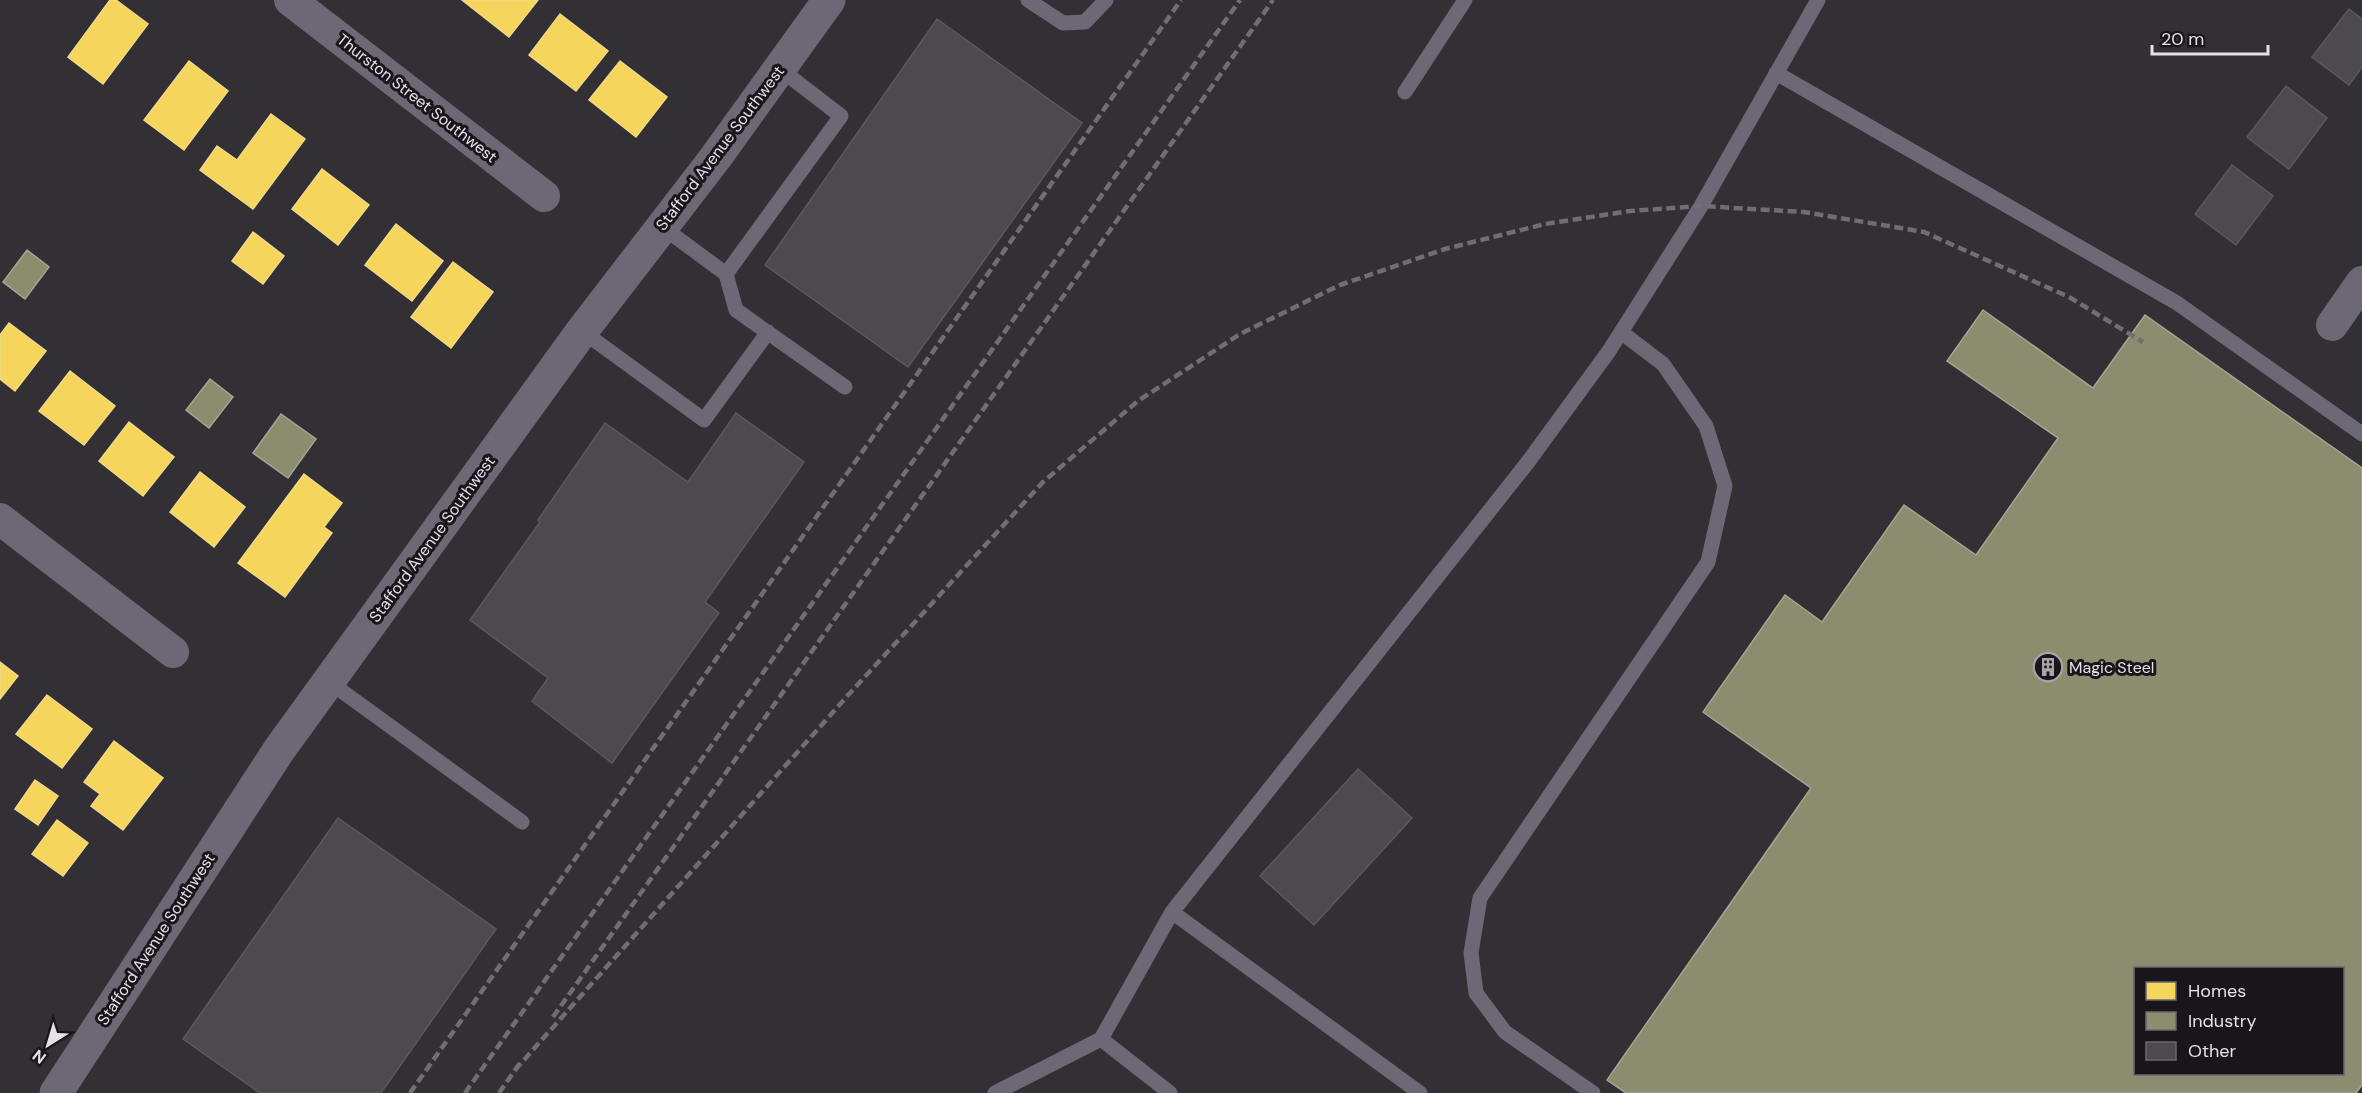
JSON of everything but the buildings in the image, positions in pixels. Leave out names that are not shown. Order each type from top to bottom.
[{"type":"street","name":"Thurston Street Southwest","points":[[290,0],[544,196]]},
{"type":"street","name":"Stafford Avenue Southwest","points":[[56,1093],[273,760],[328,681],[582,331],[716,157],[829,0]]},
{"type":"street","points":[[2332,325],[2362,282]]},
{"type":"street","points":[[0,519],[173,652]]},
{"type":"lane","points":[[1028,0],[1063,23],[1086,22],[1106,0]]},
{"type":"lane","points":[[1406,92],[1465,0]]},
{"type":"lane","points":[[995,1093],[1101,1039],[1172,912],[1528,462],[1621,332],[1701,206],[1818,0]]},
{"type":"lane","points":[[726,274],[841,116],[780,69]]},
{"type":"lane","points":[[1776,73],[2177,303],[2362,434]]},
{"type":"lane","points":[[661,226],[726,274],[736,310],[845,387]]},
{"type":"lane","points":[[582,331],[704,420],[768,332]]},
{"type":"lane","points":[[1593,1093],[1505,1032],[1476,993],[1471,953],[1480,898],[1708,562],[1725,486],[1706,426],[1663,364],[1621,332]]},
{"type":"lane","points":[[328,681],[522,822]]},
{"type":"lane","points":[[1172,912],[1420,1093]]},
{"type":"lane","points":[[1101,1039],[1170,1093]]},
{"type":"railway","points":[[410,1093],[1181,0]]},
{"type":"railway","points":[[465,1093],[1240,0]]},
{"type":"railway","points":[[553,1017],[1273,0]]},
{"type":"railway","points":[[515,1070],[850,693],[1043,482],[1138,401],[1240,334],[1340,285],[1445,249],[1545,224],[1630,211],[1701,206],[1804,212],[1924,232],[2069,297],[2143,342]]},
{"type":"railway","points":[[499,1093],[520,1063]]},
{"type":"place","name":"Magic Steel","points":[[2048,667]]}]
